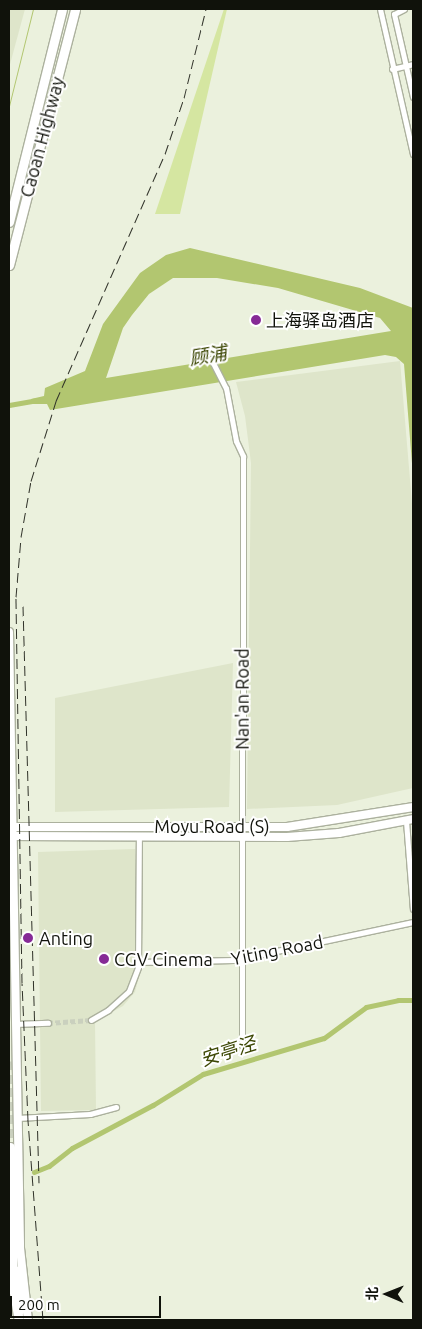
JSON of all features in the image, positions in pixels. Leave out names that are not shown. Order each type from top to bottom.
[{"type":"highway","name":"Caoan Highway","points":[[9,222],[62,9]]},
{"type":"highway","name":"Caoan Highway","points":[[9,265],[75,9]]},
{"type":"highway","points":[[10,1147],[13,1287],[20,1320]]},
{"type":"main road","points":[[9,632],[10,836],[14,1024],[13,1118],[20,1239],[28,1320]]},
{"type":"main road","name":"Moyu Road (S)","points":[[10,827],[241,827],[312,825],[413,807]]},
{"type":"main road","name":"Moyu Road (S)","points":[[10,836],[312,836],[410,820]]},
{"type":"main road","points":[[20,1239],[20,1320]]},
{"type":"street","points":[[380,9],[413,154]]},
{"type":"street","points":[[404,9],[394,14],[413,97]]},
{"type":"street","points":[[392,68],[413,64]]},
{"type":"street","name":"Nan'an Road","points":[[211,359],[223,382],[236,441],[243,456],[240,958],[242,1045]]},
{"type":"street","points":[[410,820],[413,909]]},
{"type":"street","points":[[91,1020],[108,1010],[129,991],[138,962],[139,836]]},
{"type":"street","name":"Yiting Road","points":[[138,962],[240,958],[413,922]]},
{"type":"street","points":[[14,1024],[48,1023]]},
{"type":"street","points":[[13,1118],[90,1114],[116,1107]]},
{"type":"shaded area","points":[[9,9],[25,9],[9,68]]},
{"type":"shaded area","points":[[224,9],[227,9],[180,214],[155,214]]},
{"type":"shaded area","points":[[190,248],[360,288],[413,308],[413,476],[404,364],[396,357],[385,355],[50,410],[47,404],[32,404],[31,399],[44,396],[45,388],[85,371],[103,324],[140,273],[166,255]],"holes":[[[173,278],[217,278],[278,288],[380,318],[391,331],[106,378],[123,328],[149,294]]]},
{"type":"shaded area","points":[[400,361],[413,515],[413,788],[337,805],[247,809],[251,463],[245,416],[236,382]]},
{"type":"shaded area","points":[[233,663],[229,807],[55,812],[55,698]]},
{"type":"shaded area","points":[[135,849],[139,977],[135,992],[123,1006],[95,1021],[96,1110],[41,1111],[38,852]]},
{"type":"waterway","points":[[9,106],[33,9]]},
{"type":"waterway","name":"顾浦","points":[[9,405],[38,400]]},
{"type":"waterway","name":"安亭泾","points":[[34,1172],[49,1166],[72,1148],[153,1105],[203,1074],[324,1038],[366,1007],[398,1000],[413,1000]]},
{"type":"tunnel","points":[[48,1023],[91,1020]]},
{"type":"tunnel","points":[[9,1061],[10,1147]]},
{"type":"railway","points":[[43,1320],[28,1120],[22,983],[16,597],[21,537],[31,481],[56,401],[165,154],[184,98],[206,9]]},
{"type":"railway","points":[[23,606],[39,1183]]},
{"type":"place","name":"上海驿岛酒店","points":[[256,320]]},
{"type":"place","name":"Anting","points":[[28,938]]},
{"type":"place","name":"CGV Cinema","points":[[104,959]]}]
